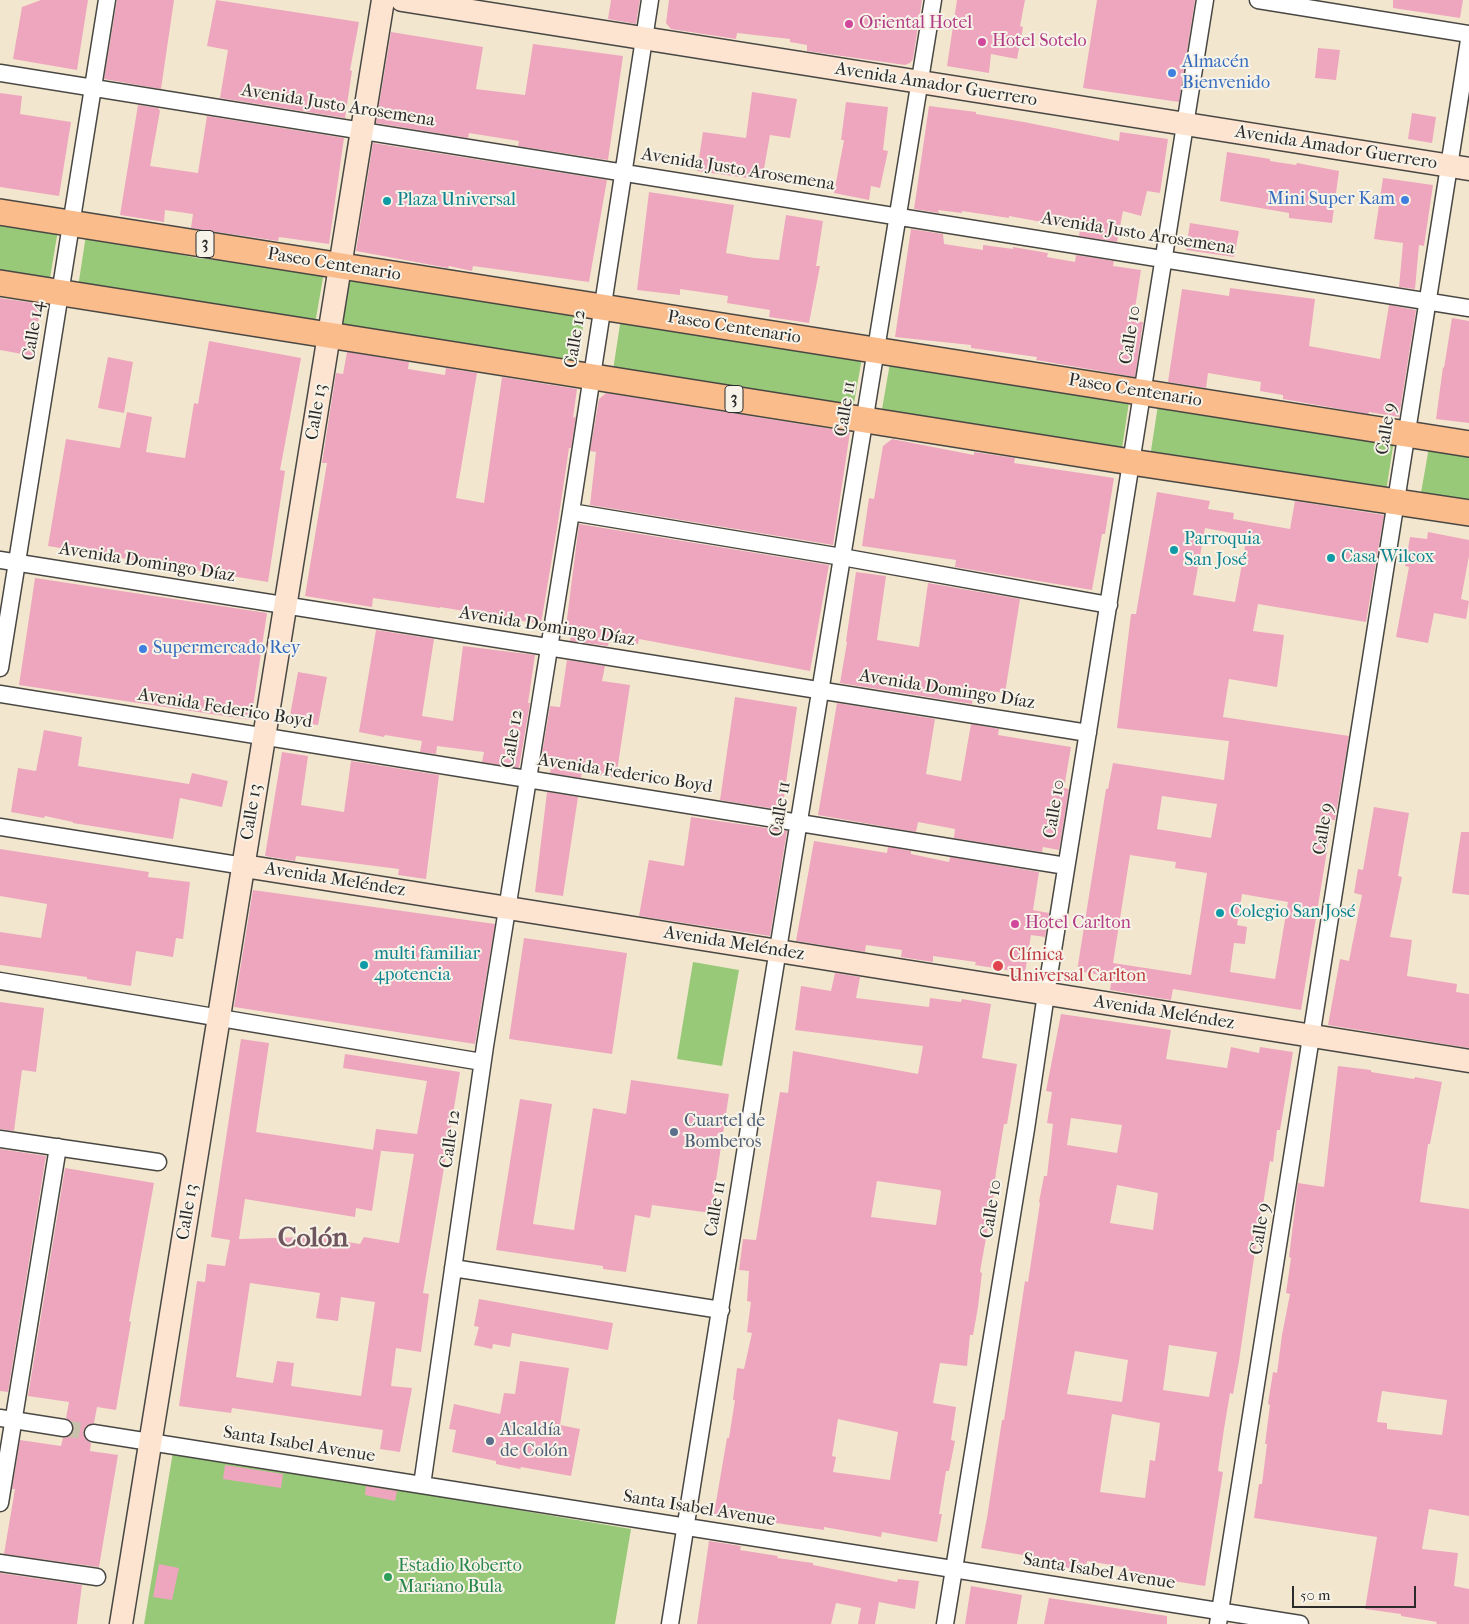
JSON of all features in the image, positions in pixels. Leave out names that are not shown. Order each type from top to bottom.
[{"type":"main road","name":"Calle 13","points":[[122,1624],[383,0]]},
{"type":"main road","name":"Avenida Amador Guerrero","points":[[402,0],[1459,168]]},
{"type":"main road","name":"Paseo Centenario","points":[[0,212],[1469,444]]},
{"type":"main road","name":"3","points":[[0,283],[1131,462],[1469,513]]},
{"type":"main road","name":"Avenida Meléndez","points":[[244,866],[1469,1061]]},
{"type":"street","name":"Calle 14","points":[[0,668],[107,0]]},
{"type":"street","name":"Calle 12","points":[[422,1484],[482,1062],[571,512],[590,376],[650,0]]},
{"type":"street","name":"Calle 11","points":[[670,1624],[933,0]]},
{"type":"street","name":"Calle 10","points":[[945,1624],[1205,0]]},
{"type":"street","points":[[1258,0],[1469,34]]},
{"type":"street","name":"Calle 9","points":[[1219,1618],[1428,301],[1459,168],[1469,40]]},
{"type":"street","name":"Avenida Justo Arosemena","points":[[0,72],[1469,308]]},
{"type":"street","points":[[571,512],[842,557],[1109,605]]},
{"type":"street","name":"Avenida Domingo Díaz","points":[[0,560],[1088,733]]},
{"type":"street","name":"Avenida Federico Boyd","points":[[0,694],[264,735],[1066,866]]},
{"type":"street","name":"Avenida Meléndez","points":[[0,827],[244,866]]},
{"type":"street","points":[[0,981],[482,1062]]},
{"type":"street","points":[[0,1139],[158,1162]]},
{"type":"street","points":[[0,1503],[7,1420],[58,1147]]},
{"type":"street","points":[[453,1268],[720,1310]]},
{"type":"street","points":[[7,1420],[64,1428]]},
{"type":"street","name":"Santa Isabel Avenue","points":[[93,1433],[954,1569],[1219,1618],[1300,1624]]},
{"type":"street","points":[[0,1563],[97,1577]]},
{"type":"green space","points":[[0,220],[58,230],[49,284],[0,276]]},
{"type":"green space","points":[[86,235],[197,258],[324,272],[315,324],[78,287]]},
{"type":"green space","points":[[350,276],[585,313],[577,366],[342,329]]},
{"type":"green space","points":[[621,318],[862,358],[853,409],[613,370]]},
{"type":"green space","points":[[890,363],[1129,402],[1121,455],[881,415]]},
{"type":"green space","points":[[1158,405],[1394,440],[1386,492],[1150,457]]},
{"type":"green space","points":[[1429,447],[1469,454],[1469,501],[1421,493]]},
{"type":"green space","points":[[693,962],[739,970],[722,1066],[677,1059]]},
{"type":"green space","name":"Estadio Roberto Mariano Bula","points":[[173,1452],[631,1529],[615,1624],[144,1624]]},
{"type":"building","points":[[41,0],[88,0],[77,70],[13,59],[22,7]]},
{"type":"building","points":[[117,0],[174,0],[161,89],[104,79]]},
{"type":"building","points":[[216,0],[359,22],[350,70],[352,71],[345,118],[220,98],[228,50],[207,46]]},
{"type":"building","points":[[611,0],[640,0],[636,24],[608,19]]},
{"type":"building","points":[[669,0],[922,0],[913,59],[905,65],[807,51],[807,45],[790,42],[790,39],[737,33],[736,39],[671,29],[666,23]]},
{"type":"building","points":[[957,0],[1025,0],[1020,26],[1023,27],[1017,59],[991,54],[989,73],[947,66]]},
{"type":"building","points":[[1097,0],[1195,0],[1179,102],[1083,88]]},
{"type":"building","points":[[1393,0],[1463,0],[1460,18],[1393,8]]},
{"type":"building","points":[[391,32],[483,47],[476,89],[525,95],[533,44],[623,56],[608,160],[518,146],[519,141],[469,133],[468,138],[376,123]]},
{"type":"building","points":[[1318,48],[1340,50],[1336,80],[1315,78]]},
{"type":"building","points":[[752,92],[797,99],[790,138],[770,135],[762,180],[697,171],[703,132],[746,138]]},
{"type":"building","points":[[0,93],[22,96],[20,114],[71,122],[59,196],[0,187]]},
{"type":"building","points":[[846,102],[888,107],[883,150],[888,151],[880,188],[871,186],[869,200],[834,193],[844,140],[841,140]]},
{"type":"building","points":[[138,105],[158,108],[160,111],[150,166],[198,173],[207,116],[344,138],[329,244],[279,237],[278,241],[191,228],[193,214],[165,210],[164,222],[120,215]]},
{"type":"building","points":[[929,106],[976,112],[976,114],[1119,141],[1120,132],[1168,139],[1160,193],[1147,191],[1141,216],[1123,211],[1117,242],[1079,236],[1080,229],[1009,216],[1009,218],[962,211],[962,213],[938,210],[939,213],[914,209]]},
{"type":"building","points":[[1412,113],[1436,117],[1432,143],[1408,139]]},
{"type":"building","points":[[373,143],[607,180],[589,282],[473,266],[472,271],[449,266],[448,268],[356,251]]},
{"type":"building","points":[[1227,152],[1270,159],[1270,161],[1296,165],[1297,163],[1339,171],[1332,223],[1289,218],[1289,213],[1220,201]]},
{"type":"building","name":"Mini Super Kam","points":[[1383,178],[1433,185],[1424,246],[1419,245],[1415,289],[1399,287],[1403,243],[1374,239]]},
{"type":"building","points":[[649,192],[734,205],[726,253],[754,258],[779,260],[786,215],[823,221],[816,266],[820,266],[809,323],[769,317],[770,310],[727,303],[728,296],[680,289],[680,295],[637,290]]},
{"type":"building","points":[[1190,223],[1239,231],[1234,257],[1186,250]]},
{"type":"building","points":[[911,229],[943,234],[944,244],[983,250],[983,245],[1013,249],[1013,247],[1048,253],[1047,257],[1075,262],[1076,255],[1114,261],[1113,266],[1141,270],[1133,321],[1143,322],[1135,377],[1036,360],[1037,357],[971,348],[971,345],[895,337]]},
{"type":"building","points":[[1230,288],[1315,299],[1309,346],[1380,359],[1389,305],[1416,310],[1399,417],[1369,412],[1368,414],[1283,399],[1283,395],[1260,391],[1261,382],[1208,373],[1206,388],[1168,382],[1182,289],[1229,296]]},
{"type":"building","points":[[0,298],[41,304],[33,356],[0,350]]},
{"type":"building","points":[[1452,318],[1469,321],[1469,423],[1436,419]]},
{"type":"building","points":[[209,341],[301,358],[280,470],[285,471],[268,582],[48,546],[66,439],[120,448],[127,412],[152,417],[146,452],[185,458],[194,403],[198,404]]},
{"type":"building","points":[[347,352],[409,362],[408,369],[445,375],[446,368],[477,373],[456,498],[484,503],[502,377],[577,389],[573,418],[576,416],[571,448],[569,448],[541,624],[373,598],[372,607],[305,596],[327,463],[322,463],[336,373],[343,374]]},
{"type":"building","points":[[108,357],[133,362],[124,413],[98,408]]},
{"type":"building","points":[[606,393],[850,432],[833,545],[590,505],[596,452],[590,451],[599,399]]},
{"type":"building","points":[[892,439],[974,455],[974,452],[1015,458],[1014,463],[1114,478],[1105,534],[1102,534],[1092,590],[955,567],[956,560],[862,546],[869,498],[874,499],[883,446]]},
{"type":"building","points":[[1157,492],[1210,501],[1208,509],[1234,513],[1233,519],[1290,529],[1295,501],[1384,515],[1366,622],[1258,604],[1253,631],[1284,635],[1277,687],[1229,679],[1223,717],[1349,736],[1335,820],[1332,820],[1301,1010],[1173,989],[1171,1000],[1110,990],[1112,977],[1077,971],[1106,789],[1108,789],[1113,763],[1224,780],[1229,741],[1117,728],[1131,614],[1136,614]],"holes":[[[1205,528],[1247,536],[1235,602],[1193,595]],[[1162,796],[1217,804],[1211,838],[1157,829]],[[1130,855],[1176,862],[1175,868],[1207,873],[1191,975],[1113,963]],[[1242,894],[1288,902],[1275,979],[1230,972],[1234,943],[1245,944],[1247,927],[1237,925]]]},
{"type":"building","points":[[579,524],[829,565],[810,671],[639,639],[638,644],[609,640],[608,646],[570,641],[571,635],[565,634]]},
{"type":"building","points":[[1428,532],[1469,540],[1469,556],[1461,599],[1469,601],[1466,619],[1434,613],[1428,643],[1396,637],[1409,567],[1405,566],[1410,537],[1427,539]]},
{"type":"building","points":[[856,572],[886,576],[877,640],[919,647],[928,583],[1020,599],[1005,693],[974,689],[972,704],[840,683]]},
{"type":"building","name":"Supermercado Rey","points":[[35,578],[267,613],[251,720],[19,685]]},
{"type":"building","points":[[376,630],[434,639],[422,716],[453,721],[463,646],[535,655],[528,703],[530,703],[519,768],[482,762],[484,752],[437,746],[436,754],[420,752],[422,741],[359,732]]},
{"type":"building","points":[[567,660],[605,666],[602,681],[630,685],[616,778],[582,772],[581,778],[550,773],[551,767],[540,766],[550,706],[560,707]]},
{"type":"building","points":[[298,672],[327,677],[318,725],[289,721]]},
{"type":"building","points":[[735,697],[797,707],[782,810],[720,800]]},
{"type":"building","points":[[837,703],[935,719],[926,774],[961,781],[971,724],[999,729],[998,735],[1071,747],[1064,788],[1069,789],[1059,850],[1043,847],[1042,852],[954,838],[955,829],[918,822],[916,832],[818,815]]},
{"type":"building","points":[[44,730],[82,737],[78,766],[189,784],[192,773],[228,781],[222,807],[180,798],[173,839],[73,823],[45,816],[44,818],[11,812],[18,768],[36,771]]},
{"type":"building","points":[[282,752],[308,756],[301,805],[344,812],[351,761],[439,775],[426,879],[398,875],[399,869],[296,856],[295,861],[265,856]]},
{"type":"building","points":[[547,792],[578,797],[563,896],[535,892]]},
{"type":"building","points":[[1374,807],[1409,813],[1398,876],[1402,877],[1390,937],[1412,940],[1407,976],[1457,984],[1456,992],[1469,994],[1469,1048],[1328,1025],[1340,959],[1349,961],[1362,895],[1354,893],[1358,869],[1363,870]]},
{"type":"building","points":[[691,817],[787,831],[770,936],[639,916],[649,860],[684,866]]},
{"type":"building","points":[[1461,832],[1469,832],[1469,895],[1452,893]]},
{"type":"building","points":[[814,841],[887,853],[888,847],[911,851],[911,854],[949,862],[950,857],[1039,872],[1033,910],[1049,913],[1045,937],[1031,935],[1025,973],[975,965],[976,962],[933,956],[933,962],[901,957],[902,950],[866,945],[865,952],[796,941]]},
{"type":"building","points":[[0,849],[149,872],[148,877],[190,882],[183,939],[176,938],[173,957],[136,951],[131,986],[87,979],[87,977],[0,965],[0,932],[41,938],[47,904],[0,896]]},
{"type":"building","name":"multi familiar 4potencia","points":[[253,890],[495,924],[475,1044],[234,1007]]},
{"type":"building","points":[[524,938],[627,953],[612,1054],[509,1039]]},
{"type":"building","points":[[835,973],[860,977],[856,998],[929,1007],[930,998],[961,1002],[962,999],[991,1004],[982,1058],[1017,1064],[1007,1124],[1004,1124],[996,1172],[980,1272],[982,1273],[978,1307],[973,1335],[970,1335],[967,1366],[940,1363],[933,1403],[956,1407],[951,1440],[955,1441],[949,1471],[946,1471],[939,1514],[942,1514],[937,1542],[882,1532],[881,1537],[824,1527],[824,1530],[714,1514],[735,1400],[733,1400],[737,1368],[744,1369],[752,1333],[747,1332],[751,1302],[747,1301],[749,1271],[739,1270],[743,1239],[756,1240],[780,1092],[788,1093],[793,1051],[918,1074],[923,1046],[795,1030],[801,986],[831,991]],"holes":[[[877,1181],[940,1190],[936,1225],[871,1217]],[[838,1419],[898,1432],[890,1480],[833,1472],[836,1457],[832,1456]]]},
{"type":"building","points":[[0,1002],[44,1008],[36,1072],[22,1070],[14,1131],[0,1129]]},
{"type":"building","points":[[1061,1014],[1171,1030],[1166,1059],[1227,1068],[1231,1047],[1259,1053],[1260,1047],[1293,1052],[1280,1130],[1277,1130],[1273,1162],[1270,1161],[1261,1210],[1239,1361],[1233,1394],[1230,1393],[1224,1429],[1218,1471],[1223,1472],[1205,1586],[1128,1574],[1129,1568],[1087,1561],[1085,1571],[1034,1562],[1035,1557],[981,1548],[1002,1420],[1004,1420],[1025,1281],[1028,1282],[1039,1202],[1044,1176],[1047,1176],[1053,1124],[1047,1123],[1052,1092],[1046,1091]],"holes":[[[1071,1118],[1122,1125],[1117,1153],[1067,1145]],[[1117,1185],[1158,1193],[1153,1230],[1110,1223]],[[1169,1345],[1217,1352],[1209,1397],[1163,1390]],[[1075,1351],[1128,1360],[1122,1402],[1067,1394]],[[1112,1414],[1160,1423],[1155,1461],[1150,1460],[1145,1498],[1100,1492]]]},
{"type":"building","points":[[241,1039],[269,1043],[256,1132],[373,1150],[376,1129],[417,1134],[427,1081],[343,1068],[345,1054],[460,1072],[423,1293],[429,1294],[421,1352],[396,1348],[391,1386],[412,1388],[400,1452],[380,1449],[383,1430],[232,1408],[231,1413],[179,1406],[197,1281],[205,1282],[207,1264],[225,1266],[230,1240],[211,1237]],"holes":[[[377,1150],[414,1154],[399,1243],[364,1237],[360,1244],[306,1235],[306,1237],[239,1239],[245,1199],[355,1217],[356,1208],[372,1211],[381,1151]],[[250,1283],[320,1293],[316,1318],[338,1321],[341,1297],[375,1302],[361,1396],[291,1386],[294,1363],[277,1361],[273,1383],[236,1377]]]},
{"type":"building","points":[[1338,1066],[1442,1082],[1430,1144],[1428,1144],[1420,1202],[1469,1209],[1469,1516],[1429,1509],[1422,1549],[1458,1553],[1454,1586],[1469,1589],[1469,1624],[1436,1624],[1437,1622],[1401,1616],[1401,1614],[1365,1609],[1377,1537],[1254,1518],[1259,1484],[1262,1484],[1270,1405],[1268,1404],[1273,1372],[1277,1373],[1290,1294],[1286,1293],[1298,1183],[1324,1187]],"holes":[[[1382,1391],[1447,1400],[1442,1435],[1387,1429],[1387,1423],[1377,1422]]]},
{"type":"building","points":[[631,1080],[729,1094],[711,1213],[652,1205],[650,1218],[635,1215],[626,1272],[603,1269],[603,1266],[496,1250],[520,1099],[552,1104],[533,1224],[574,1230],[593,1108],[626,1114]]},
{"type":"building","points":[[0,1149],[46,1156],[8,1392],[0,1391]]},
{"type":"building","points":[[65,1168],[154,1183],[129,1321],[131,1322],[116,1410],[97,1407],[94,1423],[86,1426],[83,1432],[84,1437],[91,1443],[90,1451],[118,1455],[99,1567],[4,1554],[15,1489],[12,1489],[20,1440],[61,1446],[63,1438],[68,1437],[74,1430],[73,1424],[66,1418],[69,1402],[28,1396]]},
{"type":"building","points":[[479,1299],[613,1323],[608,1350],[512,1333],[510,1347],[493,1344],[492,1349],[474,1345],[479,1327],[474,1326]]},
{"type":"building","points":[[520,1361],[569,1368],[560,1425],[580,1429],[571,1476],[521,1467],[520,1469],[496,1464],[496,1461],[452,1452],[456,1430],[449,1429],[454,1404],[500,1414],[504,1393],[515,1394]]},
{"type":"building","points":[[225,1465],[283,1474],[281,1488],[223,1479]]},
{"type":"building","points":[[366,1486],[397,1491],[395,1501],[365,1495]]},
{"type":"building","points":[[709,1541],[741,1546],[740,1550],[813,1563],[813,1565],[897,1582],[898,1579],[919,1581],[915,1609],[879,1602],[875,1624],[858,1624],[861,1608],[836,1603],[831,1624],[697,1624]]},
{"type":"building","points":[[159,1564],[179,1568],[172,1600],[153,1597]]},
{"type":"building","points":[[0,1573],[82,1585],[77,1624],[0,1624]]},
{"type":"building","points":[[971,1586],[1022,1595],[1017,1624],[965,1624]]},
{"type":"building","points":[[1049,1598],[1167,1616],[1167,1624],[1044,1624]]},
{"type":"tunnel","points":[[64,1428],[93,1433]]},
{"type":"place","name":"Oriental Hotel","points":[[849,24]]},
{"type":"place","name":"Hotel Sotelo","points":[[982,42]]},
{"type":"place","name":"Almacén Bienvenido","points":[[1172,73]]},
{"type":"place","name":"Mini Super Kam","points":[[1405,200]]},
{"type":"place","name":"Plaza Universal","points":[[387,201]]},
{"type":"place","name":"Parroquia San José","points":[[1174,550]]},
{"type":"place","name":"Casa Wilcox","points":[[1331,558]]},
{"type":"place","name":"Supermercado Rey","points":[[143,649]]},
{"type":"place","name":"Colegio San José","points":[[1220,913]]},
{"type":"place","name":"Hotel Carlton","points":[[1015,924]]},
{"type":"place","name":"multi familiar 4potencia","points":[[364,965]]},
{"type":"place","name":"Clínica Universal Carlton","points":[[998,966]]},
{"type":"place","name":"Cuartel de Bomberos","points":[[674,1132]]},
{"type":"place","name":"Alcaldía de Colón","points":[[490,1441]]},
{"type":"place","name":"Estadio Roberto Mariano Bula","points":[[388,1577]]},
{"type":"district","name":"Colón","points":[[313,1239]]}]
